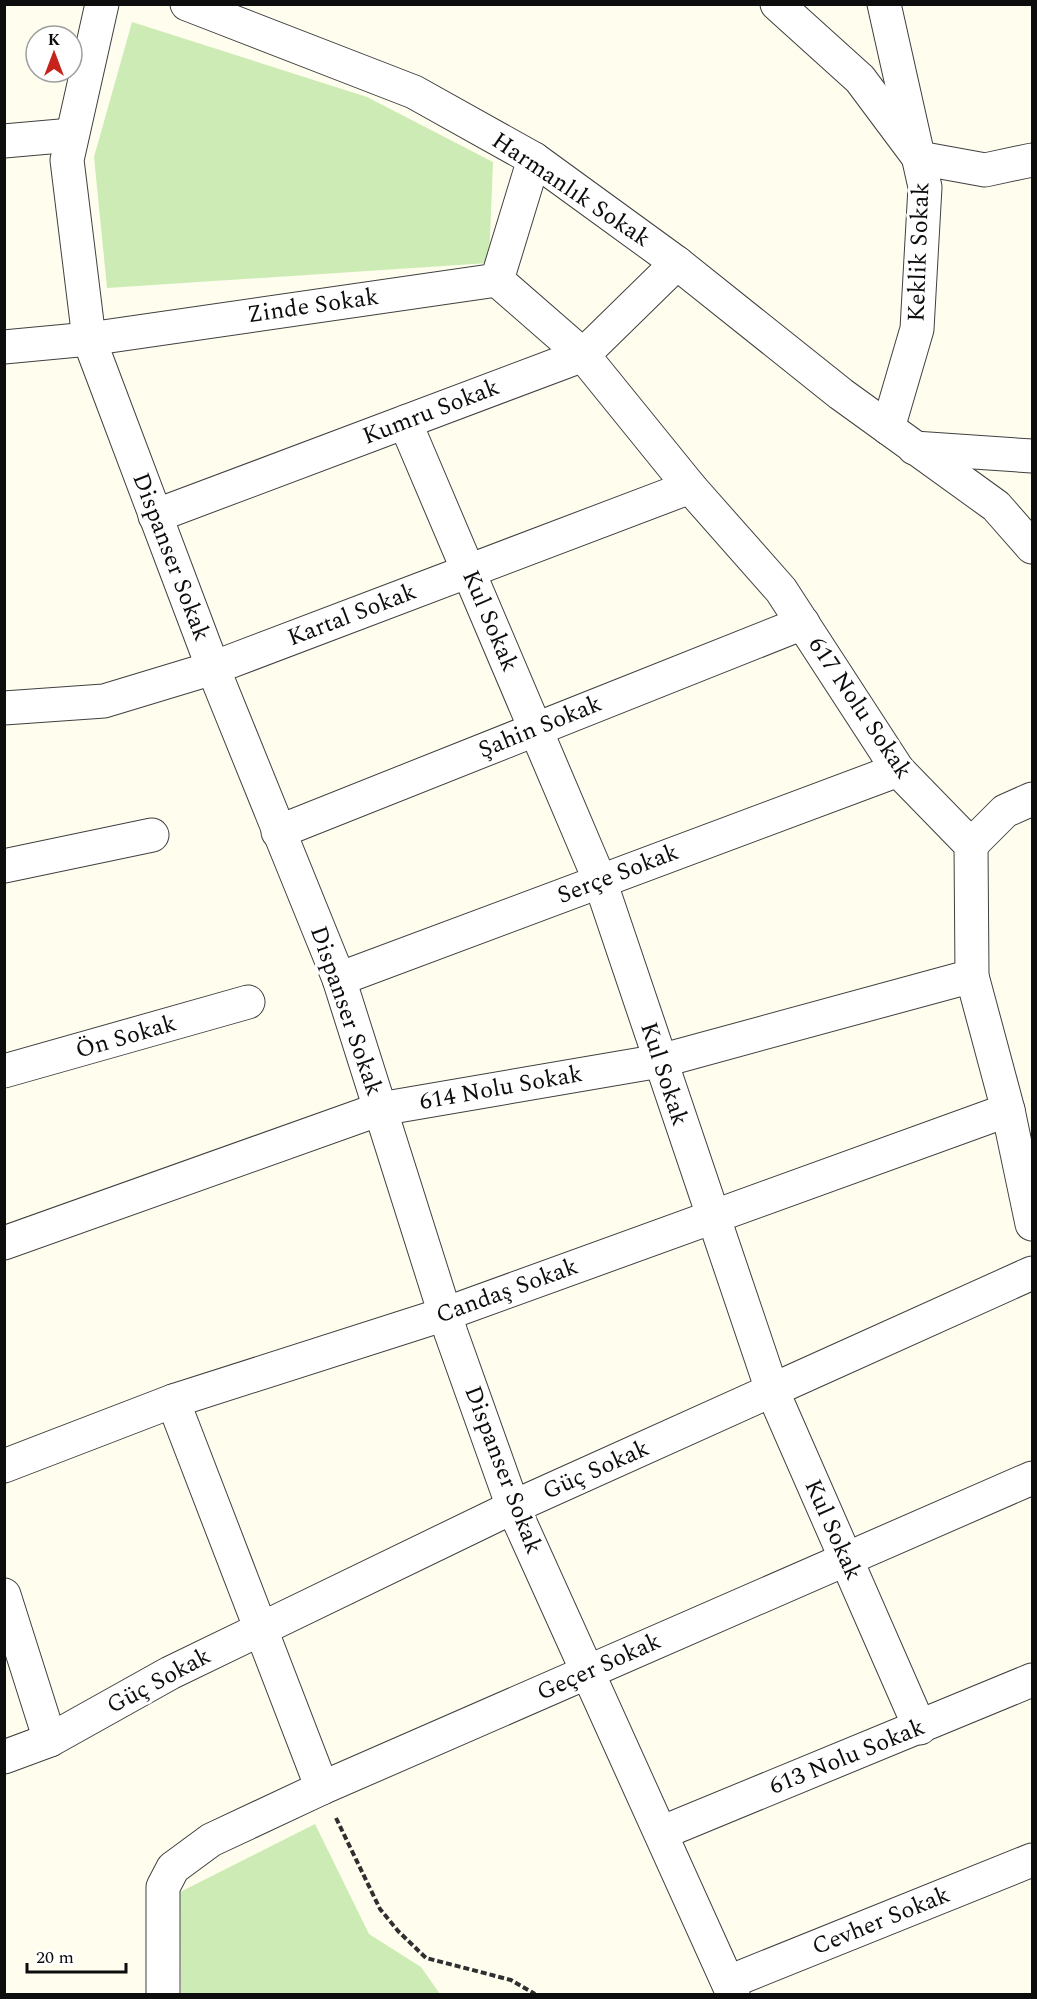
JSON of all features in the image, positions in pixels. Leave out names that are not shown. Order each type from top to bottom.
[{"type":"street","name":"Dispanser Sokak","points":[[102,4],[67,160],[89,339],[213,668],[339,979],[445,1314],[513,1507],[731,1988]]},
{"type":"street","name":"Harmanlık Sokak","points":[[187,4],[414,92],[534,159],[678,263],[842,394],[996,506],[1032,547]]},
{"type":"street","points":[[777,4],[860,79],[919,158],[986,170],[1032,160]]},
{"type":"street","name":"Keklik Sokak","points":[[885,4],[925,187],[917,329],[900,438]]},
{"type":"street","points":[[4,141],[72,135]]},
{"type":"street","points":[[497,280],[534,159]]},
{"type":"street","name":"Kumru Sokak","points":[[155,516],[583,355],[678,263]]},
{"type":"street","name":"Zinde Sokak","points":[[4,348],[89,339],[497,280]]},
{"type":"street","name":"617 Nolu Sokak","points":[[497,280],[583,355],[690,487],[781,590],[898,770],[971,845]]},
{"type":"street","name":"Kul Sokak","points":[[405,422],[600,881],[772,1390],[920,1728]]},
{"type":"street","points":[[900,438],[1027,456]]},
{"type":"street","points":[[996,506],[1009,474],[1027,456]]},
{"type":"street","name":"Kartal Sokak","points":[[4,708],[104,701],[213,668],[690,487]]},
{"type":"street","name":"Şahin Sokak","points":[[278,832],[803,623]]},
{"type":"street","name":"Serçe Sokak","points":[[339,979],[898,770]]},
{"type":"street","points":[[1032,799],[1005,811],[971,845],[972,975],[1008,1110],[1032,1224]]},
{"type":"street","points":[[4,866],[153,835]]},
{"type":"street","name":"614 Nolu Sokak","points":[[4,1243],[380,1109],[660,1061],[972,975]]},
{"type":"street","name":"Ön Sokak","points":[[4,1071],[248,1002]]},
{"type":"street","name":"Candaş Sokak","points":[[4,1466],[173,1401],[445,1314],[1008,1110]]},
{"type":"street","name":"Güç Sokak","points":[[4,1757],[50,1740],[170,1673],[513,1507],[1032,1273]]},
{"type":"street","points":[[173,1401],[321,1788]]},
{"type":"street","name":"Geçer Sokak","points":[[163,1995],[162,1887],[172,1868],[211,1840],[321,1788],[1032,1478]]},
{"type":"street","points":[[4,1595],[50,1740]]},
{"type":"street","name":"613 Nolu Sokak","points":[[661,1833],[1032,1680]]},
{"type":"street","name":"Cevher Sokak","points":[[731,1988],[1032,1860]]},
{"type":"path","points":[[321,1788],[380,1909],[398,1931],[426,1958],[511,1980],[534,1995]]},
{"type":"green space","points":[[132,22],[367,97],[493,162],[489,263],[107,288],[94,157]]},
{"type":"green space","points":[[315,1824],[369,1934],[421,1967],[440,1994],[181,1994],[180,1892]]}]
